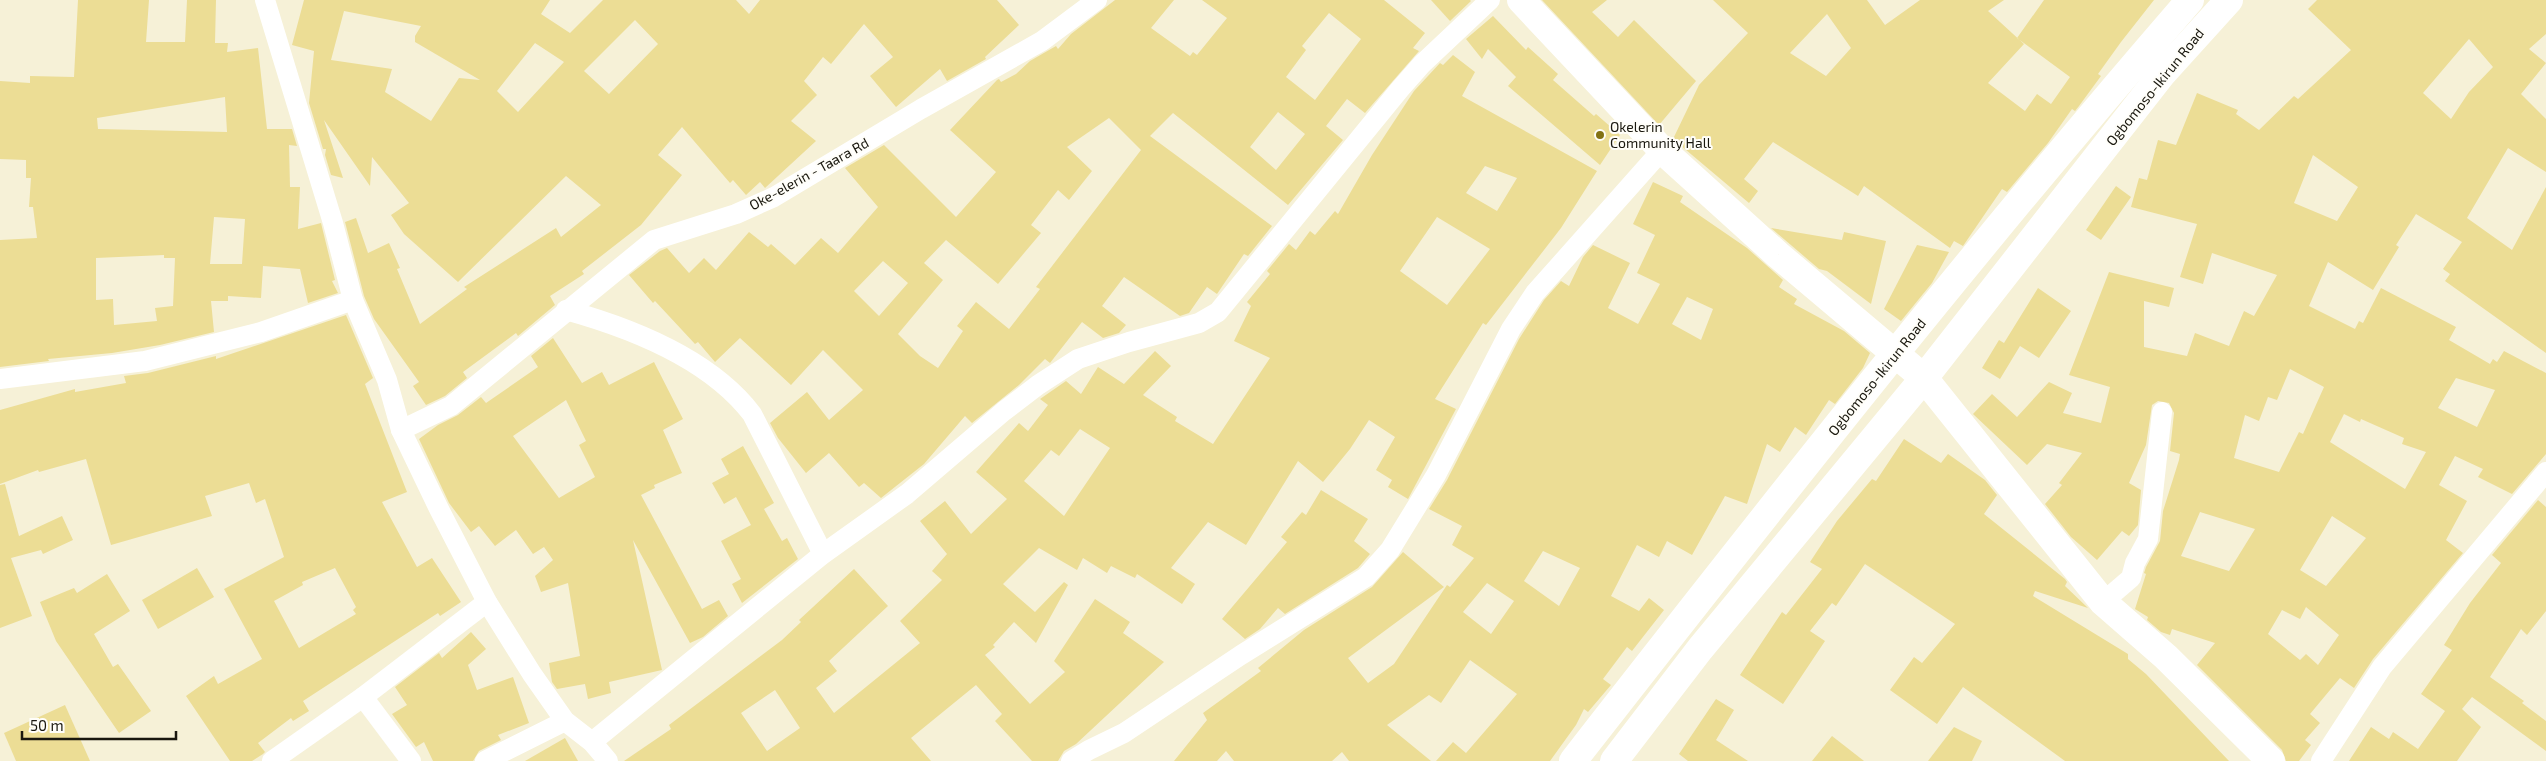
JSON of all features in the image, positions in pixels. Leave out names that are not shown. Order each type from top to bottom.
[{"type":"main road","points":[[1521,0],[1662,150],[1778,255],[1896,352],[1924,378],[2103,602],[2166,657],[2271,761]]},
{"type":"main road","name":"Ogbomoso-Ikirun Road","points":[[1573,761],[1896,352],[2121,80],[2190,0]]},
{"type":"main road","name":"Ogbomoso-Ikirun Road","points":[[1614,761],[1700,649],[1924,378],[2162,74],[2229,0]]},
{"type":"street","points":[[265,0],[333,223],[353,300],[387,380],[402,430],[439,509],[488,602],[564,722],[592,742],[608,761]]},
{"type":"street","name":"Oke-elerin - Taara Rd","points":[[402,430],[451,406],[566,310],[607,280],[654,240],[736,214],[774,197],[921,109],[1042,41],[1097,0]]},
{"type":"street","points":[[592,742],[823,554],[907,494],[1011,405],[1078,359],[1129,342],[1199,323],[1218,312],[1400,89],[1422,64],[1490,0]]},
{"type":"street","points":[[1071,761],[1089,750],[1124,734],[1240,655],[1366,577],[1390,550],[1436,474],[1511,329],[1535,293],[1662,150]]},
{"type":"street","points":[[0,378],[145,361],[261,332],[353,300]]},
{"type":"street","points":[[566,310],[635,333],[706,370],[739,397],[752,414],[823,554]]},
{"type":"street","points":[[2103,602],[2131,578],[2135,562],[2148,539],[2162,412]]},
{"type":"street","points":[[2320,761],[2382,667],[2546,472]]},
{"type":"street","points":[[272,761],[363,697],[488,602]]},
{"type":"street","points":[[363,697],[412,761]]},
{"type":"street","points":[[485,761],[564,722]]},
{"type":"building","points":[[78,0],[149,0],[146,42],[185,42],[187,0],[216,0],[215,43],[228,43],[227,52],[258,48],[267,129],[292,129],[297,146],[289,145],[290,187],[300,187],[298,229],[321,223],[335,280],[332,281],[338,293],[308,303],[300,269],[263,266],[261,298],[228,296],[228,301],[211,301],[214,332],[160,345],[112,353],[48,359],[49,361],[0,367],[0,240],[37,238],[33,207],[29,207],[31,178],[26,178],[26,160],[0,159],[0,81],[30,83],[30,76],[74,77]],"holes":[[[225,97],[227,132],[98,129],[97,118]],[[214,217],[245,219],[242,264],[210,264]],[[164,255],[164,258],[175,258],[173,306],[155,308],[157,321],[114,325],[113,299],[96,300],[96,258]]]},
{"type":"building","points":[[304,0],[550,0],[541,14],[570,33],[603,0],[736,0],[749,14],[760,0],[997,0],[1019,25],[985,57],[986,59],[947,81],[940,69],[896,107],[870,76],[893,57],[864,24],[831,64],[823,57],[804,81],[817,95],[791,121],[816,141],[765,188],[760,182],[746,195],[733,180],[730,183],[682,127],[658,155],[682,175],[641,225],[582,271],[584,274],[550,296],[555,305],[518,336],[516,333],[463,372],[467,378],[445,396],[426,405],[413,386],[419,382],[374,319],[364,296],[345,222],[356,218],[368,253],[389,243],[400,268],[397,269],[420,324],[467,289],[464,287],[556,228],[561,237],[601,205],[566,176],[458,282],[404,234],[391,215],[409,203],[372,157],[370,186],[324,120],[343,178],[331,175],[325,155],[326,149],[323,149],[309,103],[314,51],[292,45]],"holes":[[[344,11],[421,26],[415,36],[415,42],[480,80],[459,78],[431,121],[385,92],[392,69],[331,60]],[[635,20],[658,44],[609,94],[584,71]],[[535,43],[564,62],[518,112],[497,91]]]},
{"type":"building","points":[[1115,0],[1174,0],[1151,28],[1190,56],[1193,52],[1197,55],[1227,18],[1202,0],[1384,0],[1425,33],[1413,48],[1419,51],[1365,113],[1347,99],[1326,126],[1343,140],[1288,205],[1173,113],[1150,136],[1272,226],[1248,256],[1244,254],[1217,294],[1207,287],[1189,313],[1180,316],[1124,277],[1102,306],[1126,325],[1119,333],[1103,338],[1082,322],[1050,363],[1045,359],[1019,385],[972,423],[965,416],[924,464],[881,498],[864,483],[859,487],[829,453],[806,473],[778,438],[770,423],[807,392],[829,420],[863,390],[823,350],[791,385],[740,338],[715,362],[698,342],[695,344],[655,301],[653,303],[629,275],[660,251],[667,248],[689,273],[704,258],[716,270],[749,232],[768,247],[771,244],[795,265],[821,238],[838,253],[878,207],[845,168],[884,145],[956,217],[996,172],[950,130],[997,80],[999,79],[1001,82],[1016,74],[1030,61],[1056,46],[1058,49],[1071,34]],"holes":[[[1329,13],[1361,39],[1315,100],[1286,77],[1306,50],[1302,46]],[[1278,112],[1305,134],[1276,170],[1250,147]],[[1109,118],[1141,150],[1036,287],[1040,289],[1009,329],[976,302],[957,326],[963,331],[938,368],[920,356],[898,334],[943,280],[924,263],[946,240],[998,284],[1041,233],[1031,225],[1058,190],[1069,200],[1092,171],[1067,147]],[[883,261],[908,283],[879,316],[854,291]]]},
{"type":"building","points":[[1431,0],[1470,0],[1471,1],[1450,21]]},
{"type":"building","points":[[1542,0],[1607,0],[1592,12],[1618,37],[1634,20],[1696,81],[1659,125]]},
{"type":"building","points":[[1713,0],[1867,0],[1885,25],[1920,0],[2004,0],[1988,11],[2017,38],[2044,0],[2154,0],[2098,74],[2101,76],[2075,111],[2072,109],[2048,143],[2007,192],[2002,189],[1963,246],[1954,241],[1950,248],[1864,186],[1858,196],[1773,142],[1744,179],[1758,191],[1749,203],[1673,139],[1699,85],[1748,33]],"holes":[[[1827,14],[1851,48],[1826,76],[1790,53]],[[2019,40],[2070,77],[2051,104],[2037,94],[2025,111],[1988,83],[2024,44]]]},
{"type":"building","points":[[2317,0],[2546,0],[2546,34],[2529,49],[2546,63],[2521,94],[2546,119],[2546,172],[2508,148],[2467,218],[2512,250],[2546,187],[2546,353],[2445,281],[2450,274],[2443,269],[2462,242],[2416,214],[2396,245],[2399,247],[2373,290],[2328,262],[2309,306],[2355,329],[2359,321],[2363,323],[2381,288],[2456,327],[2449,340],[2490,364],[2493,359],[2497,362],[2504,351],[2546,373],[2546,454],[2512,494],[2478,477],[2483,469],[2455,456],[2439,485],[2467,501],[2446,540],[2463,553],[2373,659],[2354,688],[2340,678],[2310,714],[2320,723],[2305,740],[2311,745],[2299,761],[2286,761],[2282,750],[2197,665],[2215,643],[2172,629],[2170,635],[2161,632],[2147,620],[2148,617],[2135,609],[2146,574],[2144,573],[2146,567],[2160,541],[2163,511],[2180,454],[2170,451],[2174,413],[2169,403],[2158,401],[2152,405],[2146,445],[2129,483],[2141,490],[2138,525],[2129,536],[2122,531],[2097,560],[2071,537],[2045,504],[2062,485],[2059,483],[2082,453],[2047,444],[2027,465],[1973,414],[1992,394],[2017,417],[2049,382],[2072,393],[2063,413],[2101,423],[2110,387],[2069,375],[2109,272],[2174,288],[2169,307],[2144,301],[2144,347],[2187,356],[2195,333],[2229,346],[2244,311],[2254,316],[2277,275],[2212,253],[2203,284],[2180,277],[2197,224],[2131,207],[2139,178],[2147,180],[2158,140],[2176,145],[2197,93],[2238,110],[2236,114],[2259,130],[2294,96],[2298,99],[2351,50],[2308,9]],"holes":[[[2469,39],[2493,67],[2469,92],[2451,119],[2423,93]],[[2313,155],[2358,187],[2337,221],[2294,203]],[[2290,369],[2324,387],[2303,434],[2299,432],[2279,472],[2234,458],[2245,415],[2259,421],[2268,397],[2277,400]],[[2456,378],[2495,390],[2477,427],[2438,408]],[[2344,414],[2360,422],[2361,419],[2404,438],[2402,444],[2426,452],[2405,489],[2330,442]],[[2200,512],[2255,529],[2229,571],[2181,556]],[[2332,516],[2366,538],[2326,586],[2300,570]],[[2306,607],[2339,635],[2318,665],[2306,654],[2300,660],[2268,634],[2282,610],[2300,619]]]},
{"type":"building","points":[[1493,16],[1526,50],[1528,47],[1558,74],[1553,80],[1594,116],[1596,114],[1620,135],[1600,165],[1508,86],[1516,77],[1488,49],[1482,59],[1466,39]]},
{"type":"building","points":[[1453,55],[1475,72],[1462,96],[1597,171],[1561,228],[1486,325],[1483,323],[1435,399],[1456,409],[1408,499],[1388,487],[1392,480],[1376,470],[1395,437],[1369,420],[1350,449],[1323,482],[1298,461],[1246,545],[1208,522],[1171,568],[1195,584],[1182,604],[1137,574],[1135,578],[1111,566],[1107,573],[1083,558],[1077,570],[1039,548],[1003,584],[1035,612],[1064,582],[1068,585],[1036,643],[1014,622],[993,645],[995,647],[985,655],[1030,704],[1065,672],[1054,661],[1095,599],[1130,622],[1123,633],[1164,662],[1076,744],[1064,751],[1058,761],[1032,761],[995,721],[1002,714],[976,685],[911,738],[931,761],[624,761],[671,729],[669,725],[782,640],[801,622],[799,620],[854,569],[888,606],[829,661],[837,671],[816,688],[834,713],[920,643],[900,621],[942,580],[932,571],[947,554],[920,521],[945,501],[971,534],[1007,499],[976,472],[1019,423],[1028,431],[1048,405],[1040,399],[1066,381],[1081,394],[1098,367],[1124,384],[1155,351],[1171,366],[1143,395],[1177,417],[1175,421],[1213,444],[1270,358],[1234,341],[1251,306],[1247,302],[1270,274],[1267,271],[1289,244],[1296,250],[1310,231],[1315,235],[1335,211],[1338,214],[1372,155],[1414,91],[1440,63],[1443,65]],"holes":[[[1485,166],[1517,178],[1497,211],[1466,193]],[[1437,217],[1490,249],[1447,305],[1400,271]],[[1080,429],[1110,448],[1064,516],[1024,481],[1051,450],[1059,456]],[[775,690],[800,728],[767,751],[741,713]]]},
{"type":"building","points":[[1653,182],[1683,196],[1680,202],[1747,248],[1783,280],[1779,287],[1797,299],[1794,304],[1844,331],[1870,353],[1863,368],[1835,404],[1829,400],[1806,435],[1795,427],[1780,452],[1767,444],[1747,504],[1725,496],[1692,555],[1667,541],[1659,557],[1637,545],[1611,596],[1639,611],[1649,598],[1664,610],[1632,651],[1627,647],[1603,679],[1611,685],[1588,712],[1584,709],[1576,725],[1550,761],[1436,761],[1453,742],[1466,753],[1517,694],[1470,660],[1441,703],[1429,695],[1387,725],[1431,761],[1349,761],[1342,752],[1332,761],[1234,761],[1226,751],[1217,761],[1174,761],[1207,720],[1203,713],[1261,671],[1258,668],[1304,630],[1372,587],[1403,552],[1444,587],[1348,658],[1368,683],[1394,664],[1447,585],[1450,587],[1474,558],[1452,545],[1462,526],[1429,509],[1447,480],[1519,339],[1544,300],[1561,281],[1569,286],[1583,257],[1593,245],[1630,263],[1608,308],[1638,324],[1660,284],[1637,273],[1655,235],[1633,224]],"holes":[[[1687,297],[1713,309],[1701,340],[1672,324]],[[1543,551],[1580,568],[1559,606],[1524,581]],[[1487,583],[1514,601],[1491,634],[1463,612]]]},
{"type":"building","points":[[2116,186],[2131,197],[2101,240],[2086,230]]},
{"type":"building","points":[[1771,228],[1842,240],[1844,232],[1886,241],[1871,304],[1827,271],[1819,269]]},
{"type":"building","points":[[1917,245],[1949,252],[1932,283],[1901,321],[1884,309]]},
{"type":"building","points":[[2038,288],[2071,311],[2039,358],[2020,346],[2000,379],[1982,368],[1999,340],[2004,343]]},
{"type":"building","points":[[346,315],[373,378],[365,384],[407,492],[382,502],[417,567],[432,558],[461,602],[440,616],[438,613],[303,701],[309,711],[293,721],[291,718],[258,743],[265,752],[252,761],[230,761],[186,696],[214,676],[218,684],[262,659],[224,589],[284,557],[265,499],[256,503],[249,483],[205,496],[212,516],[111,545],[86,459],[39,472],[38,470],[0,484],[0,410],[75,389],[75,392],[126,383],[124,376],[148,373],[216,356],[216,359]],"holes":[[[335,568],[356,607],[353,610],[356,614],[299,648],[274,601],[303,585],[302,582]]]},
{"type":"building","points":[[553,338],[582,383],[602,372],[609,385],[654,362],[683,419],[663,430],[682,473],[654,485],[655,488],[641,495],[702,609],[719,600],[728,616],[703,637],[690,643],[633,540],[662,670],[609,682],[611,693],[588,699],[585,684],[557,689],[552,682],[549,663],[580,656],[568,583],[541,592],[535,576],[553,560],[544,547],[533,554],[516,530],[495,546],[479,526],[471,532],[449,503],[419,439],[438,425],[458,415],[481,397],[486,403],[538,367],[531,356]],"holes":[[[566,400],[586,441],[579,445],[595,477],[559,498],[513,436]]]},
{"type":"building","points":[[1904,439],[1941,463],[1948,454],[1985,480],[1997,495],[1984,514],[2065,579],[2067,582],[2065,586],[2088,608],[2035,591],[2033,596],[2128,654],[2128,659],[2146,674],[2229,761],[2065,761],[1963,687],[1937,724],[1890,690],[1914,657],[1922,663],[1955,624],[1865,564],[1836,606],[1832,603],[1810,631],[1825,641],[1783,704],[1740,675],[1782,612],[1786,615],[1822,569],[1810,562],[1837,521],[1872,479],[1876,481]]},
{"type":"building","points":[[743,446],[774,503],[764,509],[782,541],[787,538],[798,559],[742,603],[732,584],[741,579],[721,541],[751,525],[736,497],[724,504],[712,483],[729,474],[721,459]]},
{"type":"building","points":[[5,484],[19,536],[62,516],[73,540],[43,554],[41,550],[11,558],[32,616],[0,628],[0,485]]},
{"type":"building","points":[[1321,490],[1368,519],[1354,541],[1370,554],[1358,568],[1285,614],[1278,608],[1260,629],[1245,639],[1222,619],[1287,542],[1281,537],[1302,512],[1306,515]]},
{"type":"building","points":[[2538,500],[2546,507],[2546,611],[2527,635],[2521,629],[2490,677],[2524,701],[2522,703],[2546,721],[2546,751],[2472,697],[2462,709],[2481,727],[2457,761],[2349,761],[2371,727],[2389,739],[2393,732],[2418,749],[2445,711],[2421,694],[2452,650],[2444,645],[2470,603],[2501,563],[2492,555]]},
{"type":"building","points":[[197,568],[214,597],[158,629],[142,600]]},
{"type":"building","points":[[107,574],[130,611],[94,634],[113,667],[118,664],[151,711],[119,733],[56,641],[40,602],[74,588],[77,593]]},
{"type":"building","points":[[471,632],[486,649],[468,665],[477,690],[513,677],[529,723],[498,735],[501,740],[479,751],[473,761],[433,761],[424,742],[416,747],[392,714],[407,705],[395,687],[439,653],[442,658]]},
{"type":"building","points":[[1716,699],[1734,710],[1716,740],[1748,761],[1688,761],[1679,754]]},
{"type":"building","points":[[65,705],[90,761],[16,761],[4,733]]},
{"type":"building","points":[[1954,727],[1982,741],[1972,761],[1928,761]]},
{"type":"building","points":[[1832,736],[1864,761],[1812,761]]},
{"type":"building","points":[[565,738],[578,761],[525,761]]},
{"type":"place","name":"Okelerin Community Hall","points":[[1600,135]]}]
